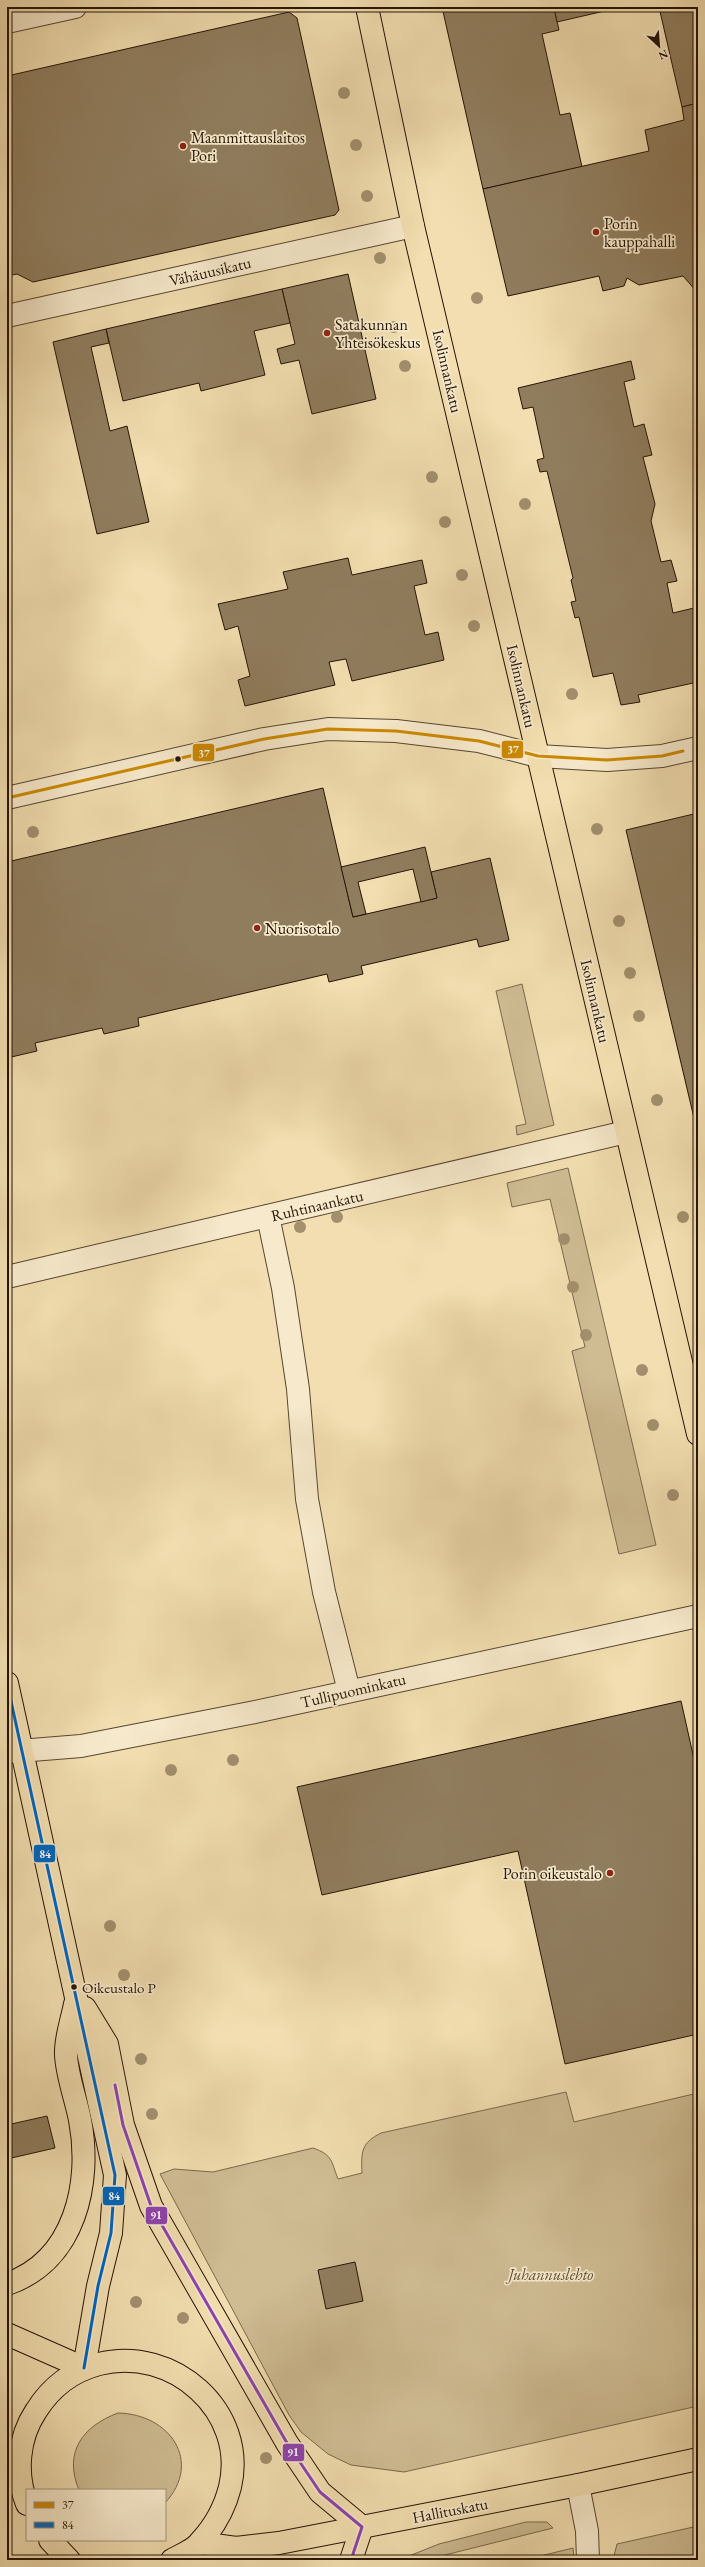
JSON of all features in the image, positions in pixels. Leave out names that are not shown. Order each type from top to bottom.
[{"type":"main road","name":"Isolinnankatu","points":[[367,7],[413,226],[698,1434]]},
{"type":"main road","points":[[7,1683],[15,1751],[76,1993],[115,2175],[111,2233],[98,2286],[84,2368]]},
{"type":"main road","points":[[7,2284],[21,2279],[42,2265],[60,2244],[75,2218],[82,2183],[84,2154],[80,2121],[66,2055],[76,1993]]},
{"type":"main road","points":[[76,1993],[107,2044],[123,2125],[152,2206],[287,2443],[320,2492],[362,2527],[351,2560]]},
{"type":"main road","points":[[7,2334],[84,2368]]},
{"type":"main road","points":[[26,2500],[12,2448],[43,2399],[60,2382],[84,2368],[116,2360],[144,2361],[171,2370],[193,2384],[211,2403],[223,2423],[232,2455],[230,2486],[222,2509],[202,2552],[172,2560]]},
{"type":"main road","name":"Hallituskatu","points":[[202,2552],[278,2543],[578,2485],[698,2459]]},
{"type":"main road","points":[[51,2541],[70,2560]]},
{"type":"street","points":[[7,22],[75,7]]},
{"type":"street","name":"Vähäuusikatu","points":[[7,316],[413,226]]},
{"type":"street","points":[[7,798],[264,739],[328,729],[396,731],[479,741],[538,756],[607,760],[662,756],[698,748]]},
{"type":"street","name":"Ruhtinaankatu","points":[[7,1277],[626,1132]]},
{"type":"street","points":[[268,1216],[282,1288],[297,1381],[308,1499],[324,1592],[349,1691]]},
{"type":"street","name":"Tullipuominkatu","points":[[15,1751],[81,1746],[349,1691],[698,1616]]},
{"type":"street","points":[[578,2485],[586,2531],[588,2560]]},
{"type":"green space","points":[[522,984],[554,1125],[517,1135],[516,1126],[526,1124],[496,991]]},
{"type":"green space","points":[[568,1168],[656,1545],[619,1554],[572,1351],[585,1347],[550,1199],[512,1207],[507,1183]]},
{"type":"green space","name":"Juhannuslehto","points":[[566,2092],[574,2122],[698,2093],[698,2406],[404,2472],[351,2465],[328,2454],[301,2432],[289,2415],[160,2174],[174,2169],[213,2172],[313,2148],[328,2156],[338,2179],[362,2173],[362,2154],[364,2149],[369,2141],[381,2133]]},
{"type":"green space","points":[[118,2413],[137,2415],[153,2422],[166,2431],[175,2443],[181,2457],[181,2472],[176,2487],[166,2502],[166,2489],[79,2489],[73,2464],[75,2452],[79,2442],[86,2433],[106,2418]]},
{"type":"green space","points":[[526,2522],[547,2522],[553,2528],[425,2560],[399,2560],[439,2544]]},
{"type":"green space","points":[[698,2526],[698,2560],[613,2560],[617,2544]]},
{"type":"green space","points":[[573,2548],[574,2560],[524,2560]]},
{"type":"building","points":[[442,7],[554,7],[559,30],[542,34],[560,115],[570,113],[582,167],[483,189]]},
{"type":"building","points":[[554,7],[622,7],[557,22]]},
{"type":"building","points":[[659,7],[698,7],[698,103],[682,107]]},
{"type":"building","points":[[289,12],[297,18],[339,210],[335,215],[33,282],[17,274],[7,276],[7,76]]},
{"type":"building","name":"Porin kauppahalli","points":[[698,103],[698,307],[697,292],[683,276],[639,285],[627,278],[624,286],[603,291],[599,276],[508,296],[483,189],[649,151],[645,130],[684,120],[682,107]]},
{"type":"building","name":"Satakunnan Yhteisökeskus","points":[[348,274],[376,399],[312,414],[299,360],[281,364],[277,349],[295,344],[282,289]]},
{"type":"building","points":[[282,289],[290,323],[254,331],[265,375],[201,391],[199,383],[123,401],[106,329]]},
{"type":"building","points":[[106,329],[109,343],[91,347],[110,431],[127,426],[149,522],[97,534],[53,342]]},
{"type":"building","points":[[631,361],[635,379],[624,382],[634,427],[644,424],[652,455],[643,457],[655,504],[651,521],[661,562],[671,560],[677,581],[667,583],[673,613],[698,607],[698,682],[638,695],[640,702],[621,705],[613,673],[593,677],[579,617],[575,618],[571,602],[576,601],[571,580],[573,578],[547,471],[540,472],[537,460],[544,458],[533,407],[523,409],[518,388]]},
{"type":"building","points":[[348,558],[352,575],[422,560],[427,583],[414,586],[425,635],[438,632],[444,660],[352,681],[346,659],[329,662],[335,685],[245,706],[238,680],[250,676],[238,626],[225,630],[218,604],[288,589],[283,572]]},
{"type":"building","name":"Nuorisotalo","points":[[323,788],[353,917],[437,898],[431,872],[490,858],[509,940],[479,947],[477,939],[361,966],[363,974],[329,982],[327,974],[138,1018],[139,1026],[104,1034],[102,1028],[35,1043],[37,1051],[7,1058],[7,862]]},
{"type":"building","points":[[698,813],[698,1135],[626,830]]},
{"type":"building","points":[[425,847],[437,898],[421,902],[413,869],[358,882],[366,914],[353,917],[341,867]]},
{"type":"building","name":"Porin oikeustalo","points":[[681,1701],[698,1777],[698,2034],[565,2064],[518,1851],[322,1895],[297,1787]]},
{"type":"building","points":[[47,2116],[55,2148],[7,2159],[7,2125]]},
{"type":"building","points":[[355,2262],[363,2301],[326,2309],[318,2270]]},
{"type":"transit line","name":"37","points":[[7,798],[264,739],[328,729],[396,731],[479,741],[538,756],[607,760],[662,756],[683,751]]},
{"type":"transit line","name":"84","points":[[7,1683],[115,2175],[111,2233],[98,2286],[84,2368]]},
{"type":"transit line","name":"91","points":[[115,2085],[123,2125],[151,2206],[287,2443],[320,2492],[362,2527],[351,2560]]},
{"type":"place","name":"Maanmittauslaitos Pori","points":[[183,146]]},
{"type":"place","name":"Porin kauppahalli","points":[[596,232]]},
{"type":"place","name":"Satakunnan Yhteisökeskus","points":[[327,333]]},
{"type":"place","name":"Nuorisotalo","points":[[257,928]]},
{"type":"place","name":"Porin oikeustalo","points":[[610,1873]]},
{"type":"place","name":"Oikeustalo P","points":[[74,1987]]}]
